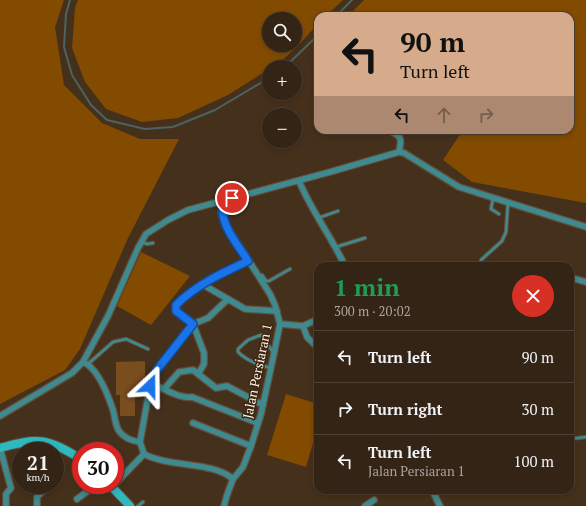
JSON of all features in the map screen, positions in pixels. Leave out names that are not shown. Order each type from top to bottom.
[{"type":"main road","points":[[20,442],[33,440],[46,442]]},
{"type":"main road","points":[[0,448],[12,444]]},
{"type":"main road","points":[[120,494],[130,506]]},
{"type":"street","points":[[396,134],[400,136],[401,139],[399,152]]},
{"type":"street","points":[[0,416],[86,363],[141,241],[146,234],[168,220],[188,210],[299,181],[399,152],[404,153],[459,187],[586,227]]},
{"type":"street","points":[[299,181],[308,203],[343,262]]},
{"type":"street","name":"Jalan Persiaran 1","points":[[224,200],[222,212],[224,222],[248,261],[260,276],[270,294],[277,311],[280,324],[263,405],[251,446],[243,467],[234,479],[226,495],[224,506]]},
{"type":"street","points":[[198,374],[204,364],[205,358],[198,334],[193,324],[176,311],[176,305],[188,293],[202,284],[248,261]]},
{"type":"street","points":[[574,279],[586,282]]},
{"type":"street","points":[[202,284],[245,309],[277,311]]},
{"type":"street","points":[[228,299],[208,318],[193,324],[156,371],[151,384],[140,442],[144,454],[153,459],[185,466],[217,470],[227,473],[234,479]]},
{"type":"street","points":[[280,324],[303,326],[314,321]]},
{"type":"street","points":[[303,326],[307,337],[314,344]]},
{"type":"street","points":[[86,363],[98,375],[113,410],[119,431],[126,438],[140,442]]},
{"type":"street","points":[[165,388],[179,372],[193,370],[216,388],[227,386],[263,405]]},
{"type":"street","points":[[151,384],[165,388],[184,398],[192,397],[258,423]]},
{"type":"street","points":[[193,423],[251,446]]},
{"type":"street","points":[[0,448],[11,488],[6,494],[6,506]]},
{"type":"street","points":[[124,474],[144,454]]},
{"type":"street","points":[[37,506],[37,497],[40,494]]},
{"type":"street","points":[[77,499],[84,494]]},
{"type":"street","points":[[434,494],[440,506]]},
{"type":"street","points":[[365,506],[374,500]]},
{"type":"lane","points":[[493,198],[491,209],[499,214]]},
{"type":"lane","points":[[481,262],[481,260],[502,240],[506,232],[508,203]]},
{"type":"lane","points":[[317,218],[338,211]]},
{"type":"lane","points":[[335,247],[365,238]]},
{"type":"lane","points":[[141,241],[147,244],[153,243]]},
{"type":"lane","points":[[260,276],[269,281],[290,269]]},
{"type":"lane","points":[[271,368],[255,364],[241,355],[238,352],[238,349],[248,340],[262,335],[274,354]]},
{"type":"lane","points":[[86,363],[113,342],[126,339],[148,349]]},
{"type":"lane","points":[[574,438],[586,437]]},
{"type":"lane","points":[[138,506],[143,502]]},
{"type":"shaded area","points":[[0,0],[64,0],[55,27],[64,85],[102,123],[140,139],[179,139],[128,238],[80,349],[65,370],[0,404]]},
{"type":"shaded area","points":[[78,0],[343,0],[330,12],[314,12],[314,28],[302,41],[302,12],[262,12],[262,52],[292,52],[282,60],[262,60],[262,73],[228,95],[178,118],[142,122],[106,109],[85,82],[72,48],[75,8]]},
{"type":"shaded area","points":[[364,0],[586,0],[586,203],[472,182],[443,160],[460,134],[574,134],[574,12],[352,12]]},
{"type":"shaded area","points":[[141,252],[190,276],[151,325],[117,306]]},
{"type":"shaded area","points":[[286,394],[314,403],[314,440],[306,467],[267,455]]},
{"type":"building","points":[[145,361],[145,395],[135,395],[135,416],[120,416],[120,395],[116,395],[116,362]]},
{"type":"waterway","points":[[70,0],[66,14],[64,47],[72,75],[91,105],[107,120],[145,129],[173,127],[215,110],[262,82]]},
{"type":"waterway","points":[[340,12],[352,0]]},
{"type":"waterway","points":[[292,60],[314,39]]},
{"type":"route","points":[[150,386],[156,371],[193,324],[176,311],[176,305],[188,293],[202,284],[248,261],[224,222],[222,206],[224,200],[232,198]]}]
